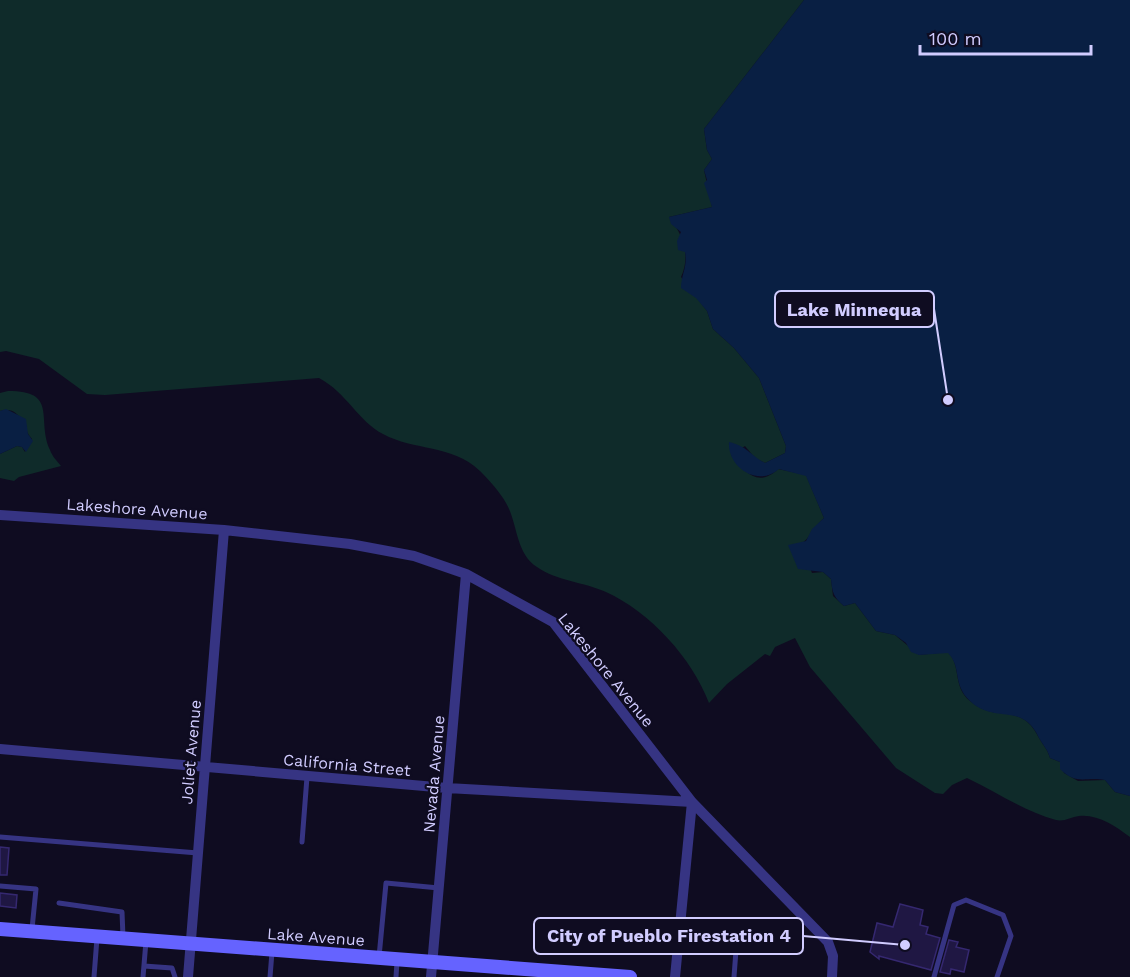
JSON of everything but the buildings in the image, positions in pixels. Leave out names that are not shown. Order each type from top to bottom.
[{"type":"main road","name":"Lake Avenue","points":[[0,928],[398,960],[432,970],[630,977]]},
{"type":"street","name":"Lakeshore Avenue","points":[[0,515],[224,530],[361,546],[414,556],[466,574],[553,622],[692,802],[828,942],[833,956],[832,977]]},
{"type":"street","name":"Joliet Avenue","points":[[188,977],[224,530]]},
{"type":"street","name":"Nevada Avenue","points":[[432,970],[466,574]]},
{"type":"street","name":"California Street","points":[[0,749],[205,769],[447,788],[692,802]]},
{"type":"street","points":[[675,977],[692,802]]},
{"type":"lane","points":[[302,843],[307,777]]},
{"type":"lane","points":[[0,837],[198,853]]},
{"type":"lane","points":[[379,959],[386,883],[439,888]]},
{"type":"lane","points":[[0,886],[36,889],[32,931]]},
{"type":"lane","points":[[934,977],[954,905],[966,900],[1003,915],[1011,936],[998,977]]},
{"type":"lane","points":[[59,903],[122,912],[123,939]]},
{"type":"lane","points":[[680,921],[734,927],[737,937],[734,977]]},
{"type":"lane","points":[[94,977],[97,937]]},
{"type":"lane","points":[[143,977],[146,941]]},
{"type":"lane","points":[[270,977],[272,951]]},
{"type":"lane","points":[[396,977],[398,960]]},
{"type":"lane","points":[[144,966],[172,968],[175,977]]},
{"type":"green space","points":[[0,0],[804,0],[704,129],[707,150],[712,159],[704,170],[712,207],[669,217],[682,238],[684,246],[685,261],[681,277],[707,311],[713,329],[734,348],[759,378],[786,446],[785,453],[765,463],[755,458],[745,446],[731,455],[746,472],[758,478],[771,475],[778,469],[806,475],[824,518],[801,544],[812,573],[823,572],[831,579],[833,596],[844,606],[855,603],[876,631],[895,635],[919,655],[948,652],[955,664],[964,695],[980,708],[1024,720],[1032,727],[1050,758],[1060,762],[1064,773],[1078,781],[1105,780],[1115,792],[1130,796],[1130,837],[1112,825],[1093,817],[1079,816],[1059,820],[1044,816],[967,778],[952,785],[943,794],[935,793],[896,768],[810,667],[795,638],[775,647],[770,656],[765,654],[727,684],[709,703],[681,653],[638,611],[606,592],[545,572],[530,561],[521,546],[506,503],[498,490],[480,471],[457,456],[383,434],[366,422],[337,391],[319,378],[105,395],[87,394],[39,359],[6,351],[0,352]]},
{"type":"green space","points":[[24,392],[40,401],[46,439],[52,454],[61,466],[19,477],[14,481],[0,478],[0,454],[17,446],[22,447],[25,452],[32,439],[17,414],[13,411],[0,411],[0,393]]},
{"type":"water","points":[[804,0],[1130,0],[1130,796],[1115,792],[1105,780],[1077,779],[1066,774],[1060,769],[1060,762],[1050,758],[1032,727],[1025,720],[979,708],[964,695],[955,664],[948,653],[919,655],[911,652],[906,643],[895,635],[876,631],[855,603],[844,606],[834,594],[831,579],[823,572],[798,569],[788,545],[806,541],[812,529],[824,518],[806,476],[779,469],[771,474],[753,475],[738,467],[733,459],[729,442],[744,448],[765,463],[785,453],[786,446],[759,378],[734,348],[713,329],[707,311],[696,298],[681,288],[686,262],[685,252],[678,250],[677,241],[681,232],[671,224],[669,217],[712,207],[704,183],[707,180],[704,170],[712,159],[707,150],[704,129]]},
{"type":"water","points":[[6,409],[26,419],[28,434],[33,441],[26,452],[22,447],[17,446],[0,454],[0,411]]},
{"type":"place","name":"Lake Minnequa","points":[[948,400]]},
{"type":"place","name":"City of Pueblo Firestation 4","points":[[905,945]]}]
